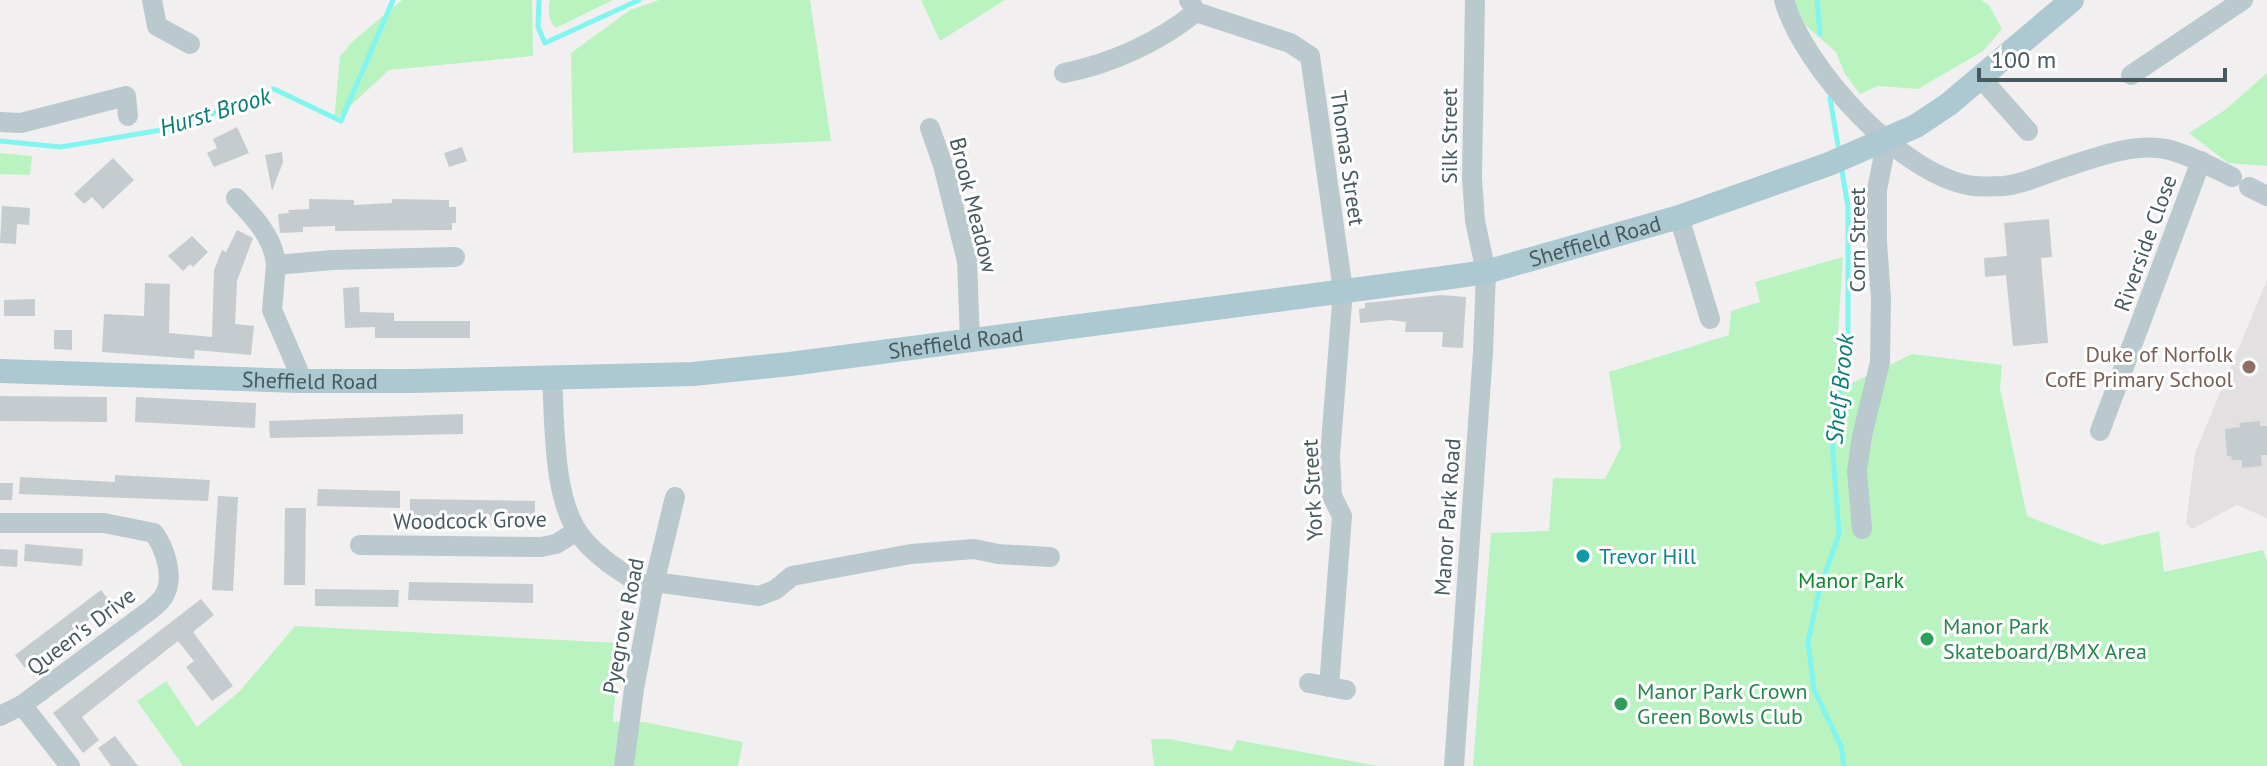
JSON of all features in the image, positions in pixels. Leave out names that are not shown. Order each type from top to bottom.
[{"type":"main road","name":"Sheffield Road","points":[[0,371],[299,381],[552,378],[738,370],[1486,272],[1679,217],[1839,160],[1916,126],[1949,104],[2072,0]]},
{"type":"street","points":[[152,0],[157,26],[190,44]]},
{"type":"street","name":"Silk Street","points":[[1475,0],[1472,178],[1475,221],[1486,272]]},
{"type":"street","points":[[1784,0],[1793,25],[1845,101],[1866,124],[1917,162],[1946,178],[1973,186],[2008,185],[2140,148],[2168,149],[2201,161],[2249,187]]},
{"type":"street","points":[[2131,75],[2243,0]]},
{"type":"street","points":[[1064,73],[1089,68],[1170,33],[1193,6]]},
{"type":"street","name":"Thomas Street","points":[[1193,6],[1290,43],[1310,56],[1343,290]]},
{"type":"street","points":[[1980,77],[2028,131]]},
{"type":"street","points":[[0,122],[21,123],[126,96],[128,116]]},
{"type":"street","name":"Brook Meadow","points":[[930,128],[943,165],[967,261],[970,341]]},
{"type":"street","name":"Corn Street","points":[[1862,529],[1857,471],[1880,362],[1877,190],[1887,139]]},
{"type":"street","name":"Riverside Close","points":[[2100,431],[2201,161]]},
{"type":"street","points":[[236,198],[265,233],[275,255],[272,310],[298,370],[299,381]]},
{"type":"street","points":[[1679,217],[1710,319]]},
{"type":"street","points":[[276,265],[332,260],[455,257]]},
{"type":"street","name":"Manor Park Road","points":[[1454,766],[1486,272]]},
{"type":"street","name":"York Street","points":[[1328,687],[1342,516],[1332,496],[1330,456],[1343,290]]},
{"type":"street","name":"Woodcock Grove","points":[[552,378],[555,449],[564,501],[577,531],[604,559],[641,585],[654,585]]},
{"type":"street","name":"Pyegrove Road","points":[[624,766],[634,689],[675,497]]},
{"type":"street","name":"Queen's Drive","points":[[0,523],[104,523],[154,533],[163,547],[168,572],[164,596],[149,611],[22,705],[0,716]]},
{"type":"street","name":"Woodcock Grove","points":[[360,545],[541,547],[556,544],[577,531]]},
{"type":"street","points":[[654,585],[759,596],[775,590],[792,576],[882,558],[974,549],[1021,564],[1050,557]]},
{"type":"street","points":[[22,705],[70,766]]},
{"type":"shaded area","name":"Duke of Norfolk CofE Primary School","points":[[2267,280],[2267,518],[2237,505],[2192,529],[2186,523],[2195,453]]},
{"type":"green space","points":[[402,0],[532,0],[533,56],[389,70],[334,121],[340,56],[353,41]]},
{"type":"green space","points":[[550,0],[613,0],[556,28],[549,15]]},
{"type":"green space","points":[[659,0],[810,0],[831,141],[573,153],[571,53],[630,10]]},
{"type":"green space","points":[[921,0],[1005,0],[940,41]]},
{"type":"green space","points":[[1793,0],[1981,0],[1989,5],[2002,29],[1983,51],[1918,89],[1878,86],[1860,94],[1845,74],[1836,52],[1805,25]]},
{"type":"green space","points":[[2267,73],[2267,166],[2228,163],[2189,133],[2225,110]]},
{"type":"green space","points":[[0,153],[32,156],[30,175],[0,174]]},
{"type":"green space","name":"Manor Park","points":[[1843,257],[1834,392],[1912,354],[2002,365],[2000,388],[2027,516],[2102,545],[2159,531],[2164,572],[2263,550],[2267,561],[2267,766],[1473,766],[1491,533],[1549,531],[1553,478],[1605,479],[1621,447],[1609,372],[1729,335],[1731,311],[1760,302],[1755,282]]},
{"type":"green space","points":[[295,626],[619,643],[613,722],[644,722],[743,742],[738,766],[183,766],[137,701],[166,681],[197,727],[240,691]]},
{"type":"green space","points":[[1151,739],[1169,739],[1232,751],[1237,740],[1378,766],[1154,766]]},
{"type":"building","points":[[237,127],[249,153],[214,167],[207,153],[217,148],[213,139]]},
{"type":"building","points":[[462,147],[467,161],[449,167],[444,153]]},
{"type":"building","points":[[282,152],[283,162],[272,191],[265,155]]},
{"type":"building","points":[[113,158],[134,180],[103,209],[92,197],[84,204],[74,194]]},
{"type":"building","points":[[309,199],[354,200],[354,205],[392,203],[392,199],[449,200],[449,207],[456,207],[456,223],[452,223],[452,230],[335,231],[335,226],[303,227],[303,232],[280,233],[278,214],[309,209]]},
{"type":"building","points":[[2,206],[30,208],[29,225],[17,224],[16,244],[0,243]]},
{"type":"building","points":[[2049,219],[2052,257],[2041,258],[2048,343],[2013,346],[2006,275],[1985,277],[1984,258],[2007,256],[2004,223]]},
{"type":"building","points":[[237,230],[253,238],[237,281],[235,324],[254,326],[251,355],[195,350],[194,359],[102,352],[104,314],[144,316],[145,283],[170,284],[169,333],[212,337],[214,270],[222,250],[226,252]]},
{"type":"building","points":[[192,236],[208,252],[193,267],[190,264],[183,271],[168,256]]},
{"type":"building","points":[[359,287],[360,312],[394,313],[394,321],[470,321],[470,338],[375,338],[375,327],[345,328],[343,288]]},
{"type":"building","points":[[1441,295],[1466,297],[1463,348],[1442,347],[1443,332],[1405,332],[1406,322],[1360,323],[1359,309],[1365,308],[1365,303]]},
{"type":"building","points":[[35,299],[35,316],[4,316],[4,300]]},
{"type":"building","points":[[54,330],[72,330],[72,350],[54,349]]},
{"type":"building","points":[[0,396],[107,397],[107,422],[0,421]]},
{"type":"building","points":[[136,397],[256,403],[255,428],[135,422]]},
{"type":"building","points":[[463,414],[463,434],[270,438],[269,421]]},
{"type":"building","points":[[2260,421],[2260,426],[2267,426],[2267,455],[2261,455],[2262,466],[2242,468],[2242,460],[2232,460],[2231,456],[2227,456],[2225,429],[2240,427],[2239,423]]},
{"type":"building","points":[[115,475],[210,480],[208,501],[19,494],[20,477],[115,482]]},
{"type":"building","points":[[0,483],[13,483],[12,500],[0,500]]},
{"type":"building","points":[[318,489],[400,491],[400,508],[317,506]]},
{"type":"building","points":[[218,496],[238,497],[233,591],[212,590]]},
{"type":"building","points":[[410,499],[535,501],[535,519],[410,517]]},
{"type":"building","points":[[285,508],[306,508],[305,585],[284,585]]},
{"type":"building","points":[[25,544],[83,549],[82,566],[24,561]]},
{"type":"building","points":[[0,549],[18,550],[17,567],[0,566]]},
{"type":"building","points":[[409,582],[533,584],[533,603],[408,600]]},
{"type":"building","points":[[315,589],[399,590],[398,607],[315,606]]},
{"type":"building","points":[[101,590],[111,603],[25,668],[15,655]]},
{"type":"building","points":[[201,599],[214,615],[193,632],[233,686],[212,701],[186,667],[194,661],[178,641],[82,717],[99,740],[83,753],[53,713]]},
{"type":"building","points":[[115,736],[138,766],[111,766],[98,748]]},
{"type":"waterway","name":"Hurst Brook","points":[[0,141],[61,147],[179,127],[274,89],[341,121],[393,0]]},
{"type":"waterway","name":"Hurst Brook","points":[[539,0],[538,27],[545,43],[639,0]]},
{"type":"waterway","name":"Shelf Brook","points":[[1817,0],[1820,34]]},
{"type":"waterway","name":"Shelf Brook","points":[[1830,98],[1839,151]]},
{"type":"waterway","name":"Shelf Brook","points":[[1841,165],[1848,207],[1848,344],[1832,440],[1839,534],[1819,591],[1808,642],[1814,690],[1841,746],[1844,766]]},
{"type":"place","name":"Duke of Norfolk CofE Primary School","points":[[2249,367]]},
{"type":"place","name":"Trevor Hill","points":[[1583,556]]},
{"type":"place","name":"Manor Park Skateboard/BMX Area","points":[[1927,639]]},
{"type":"place","name":"Manor Park Crown Green Bowls Club","points":[[1621,704]]}]
